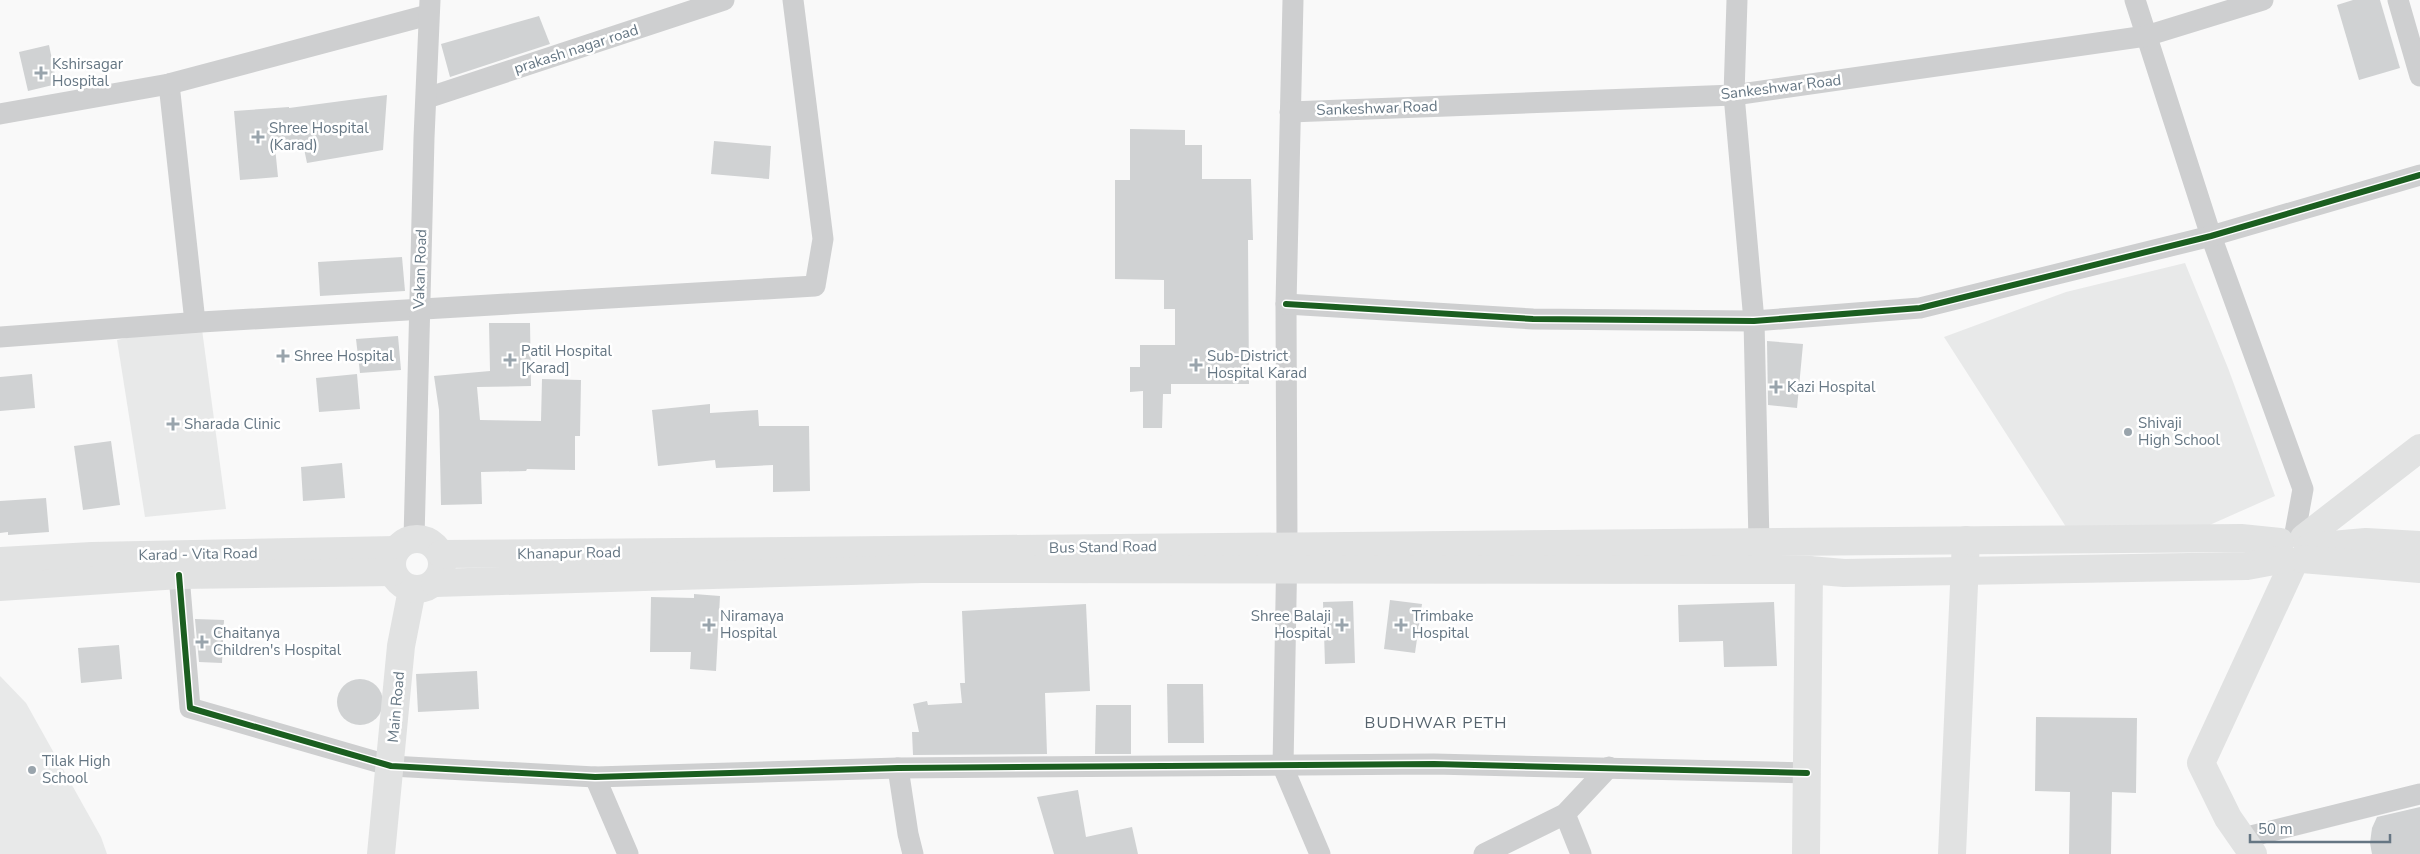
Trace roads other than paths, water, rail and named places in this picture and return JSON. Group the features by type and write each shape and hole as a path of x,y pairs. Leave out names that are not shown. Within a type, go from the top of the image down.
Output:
{"main road":[{"path":"2248,846 2228,818 2201,763 2295,549 2420,448"},
{"name":"Bus Stand Road","path":"698,551 1286,569 1508,543 2241,538 2295,549"},
{"path":"1952,854 1966,540"},
{"path":"0,587 179,575 410,567 1809,570 1844,573 1964,571 2247,566 2295,549 2366,542 2420,545"},
{"path":"2295,549 2420,569"},
{"name":"Khanapur Road","path":"441,554 698,551"},
{"name":"Main Road","path":"381,854 410,567 441,568 441,554"},
{"name":"Karad - Vita Road","path":"0,561 92,556 410,567"},
{"path":"1806,854 1809,570"}],"street":[{"name":"prakash nagar road","path":"427,98 724,0"},
{"path":"0,337 196,322 815,286 823,239 793,0"},
{"path":"1293,0 1286,304 1286,569 1283,767 1320,854"},
{"path":"1737,0 1734,94 1754,321 1759,542"},
{"path":"2135,0 2212,236 2303,489 2295,549"},
{"name":"Sankeshwar Road","path":"1290,112 1734,94 2146,36 2263,0"},
{"path":"2398,0 2420,76"},
{"name":"Vakan Road","path":"410,567 429,8"},
{"path":"0,114 169,84 429,8"},
{"path":"169,84 196,322"},
{"path":"1286,304 1533,318 1754,321 1920,308 2212,236 2420,175"},
{"path":"179,575 190,708 390,766 595,778 898,768 1283,767 1434,764 1807,773"},
{"path":"1484,854 1565,814 1609,767"},
{"path":"898,768 913,854"},
{"path":"595,778 628,854"},
{"path":"2248,846 2420,794"},
{"path":"1565,814 1581,854"}],"place":[{"name":"Kshirsagar Hospital","path":"41,73"},
{"name":"Shree Hospital (Karad)","path":"258,137"},
{"name":"Shree Hospital","path":"283,356"},
{"name":"Patil Hospital [Karad]","path":"510,360"},
{"name":"Sub-District Hospital Karad","path":"1196,365"},
{"name":"Kazi Hospital","path":"1776,387"},
{"name":"Sharada Clinic","path":"173,424"},
{"name":"Shivaji High School","path":"2128,432"},
{"name":"Niramaya Hospital","path":"709,625"},
{"name":"Shree Balaji Hospital","path":"1342,625"},
{"name":"Trimbake Hospital","path":"1401,625"},
{"name":"Chaitanya Children's Hospital","path":"202,642"},
{"name":"Tilak High School","path":"32,770"}],"district":[{"name":"BUDHWAR PETH","path":"1436,723"}]}
